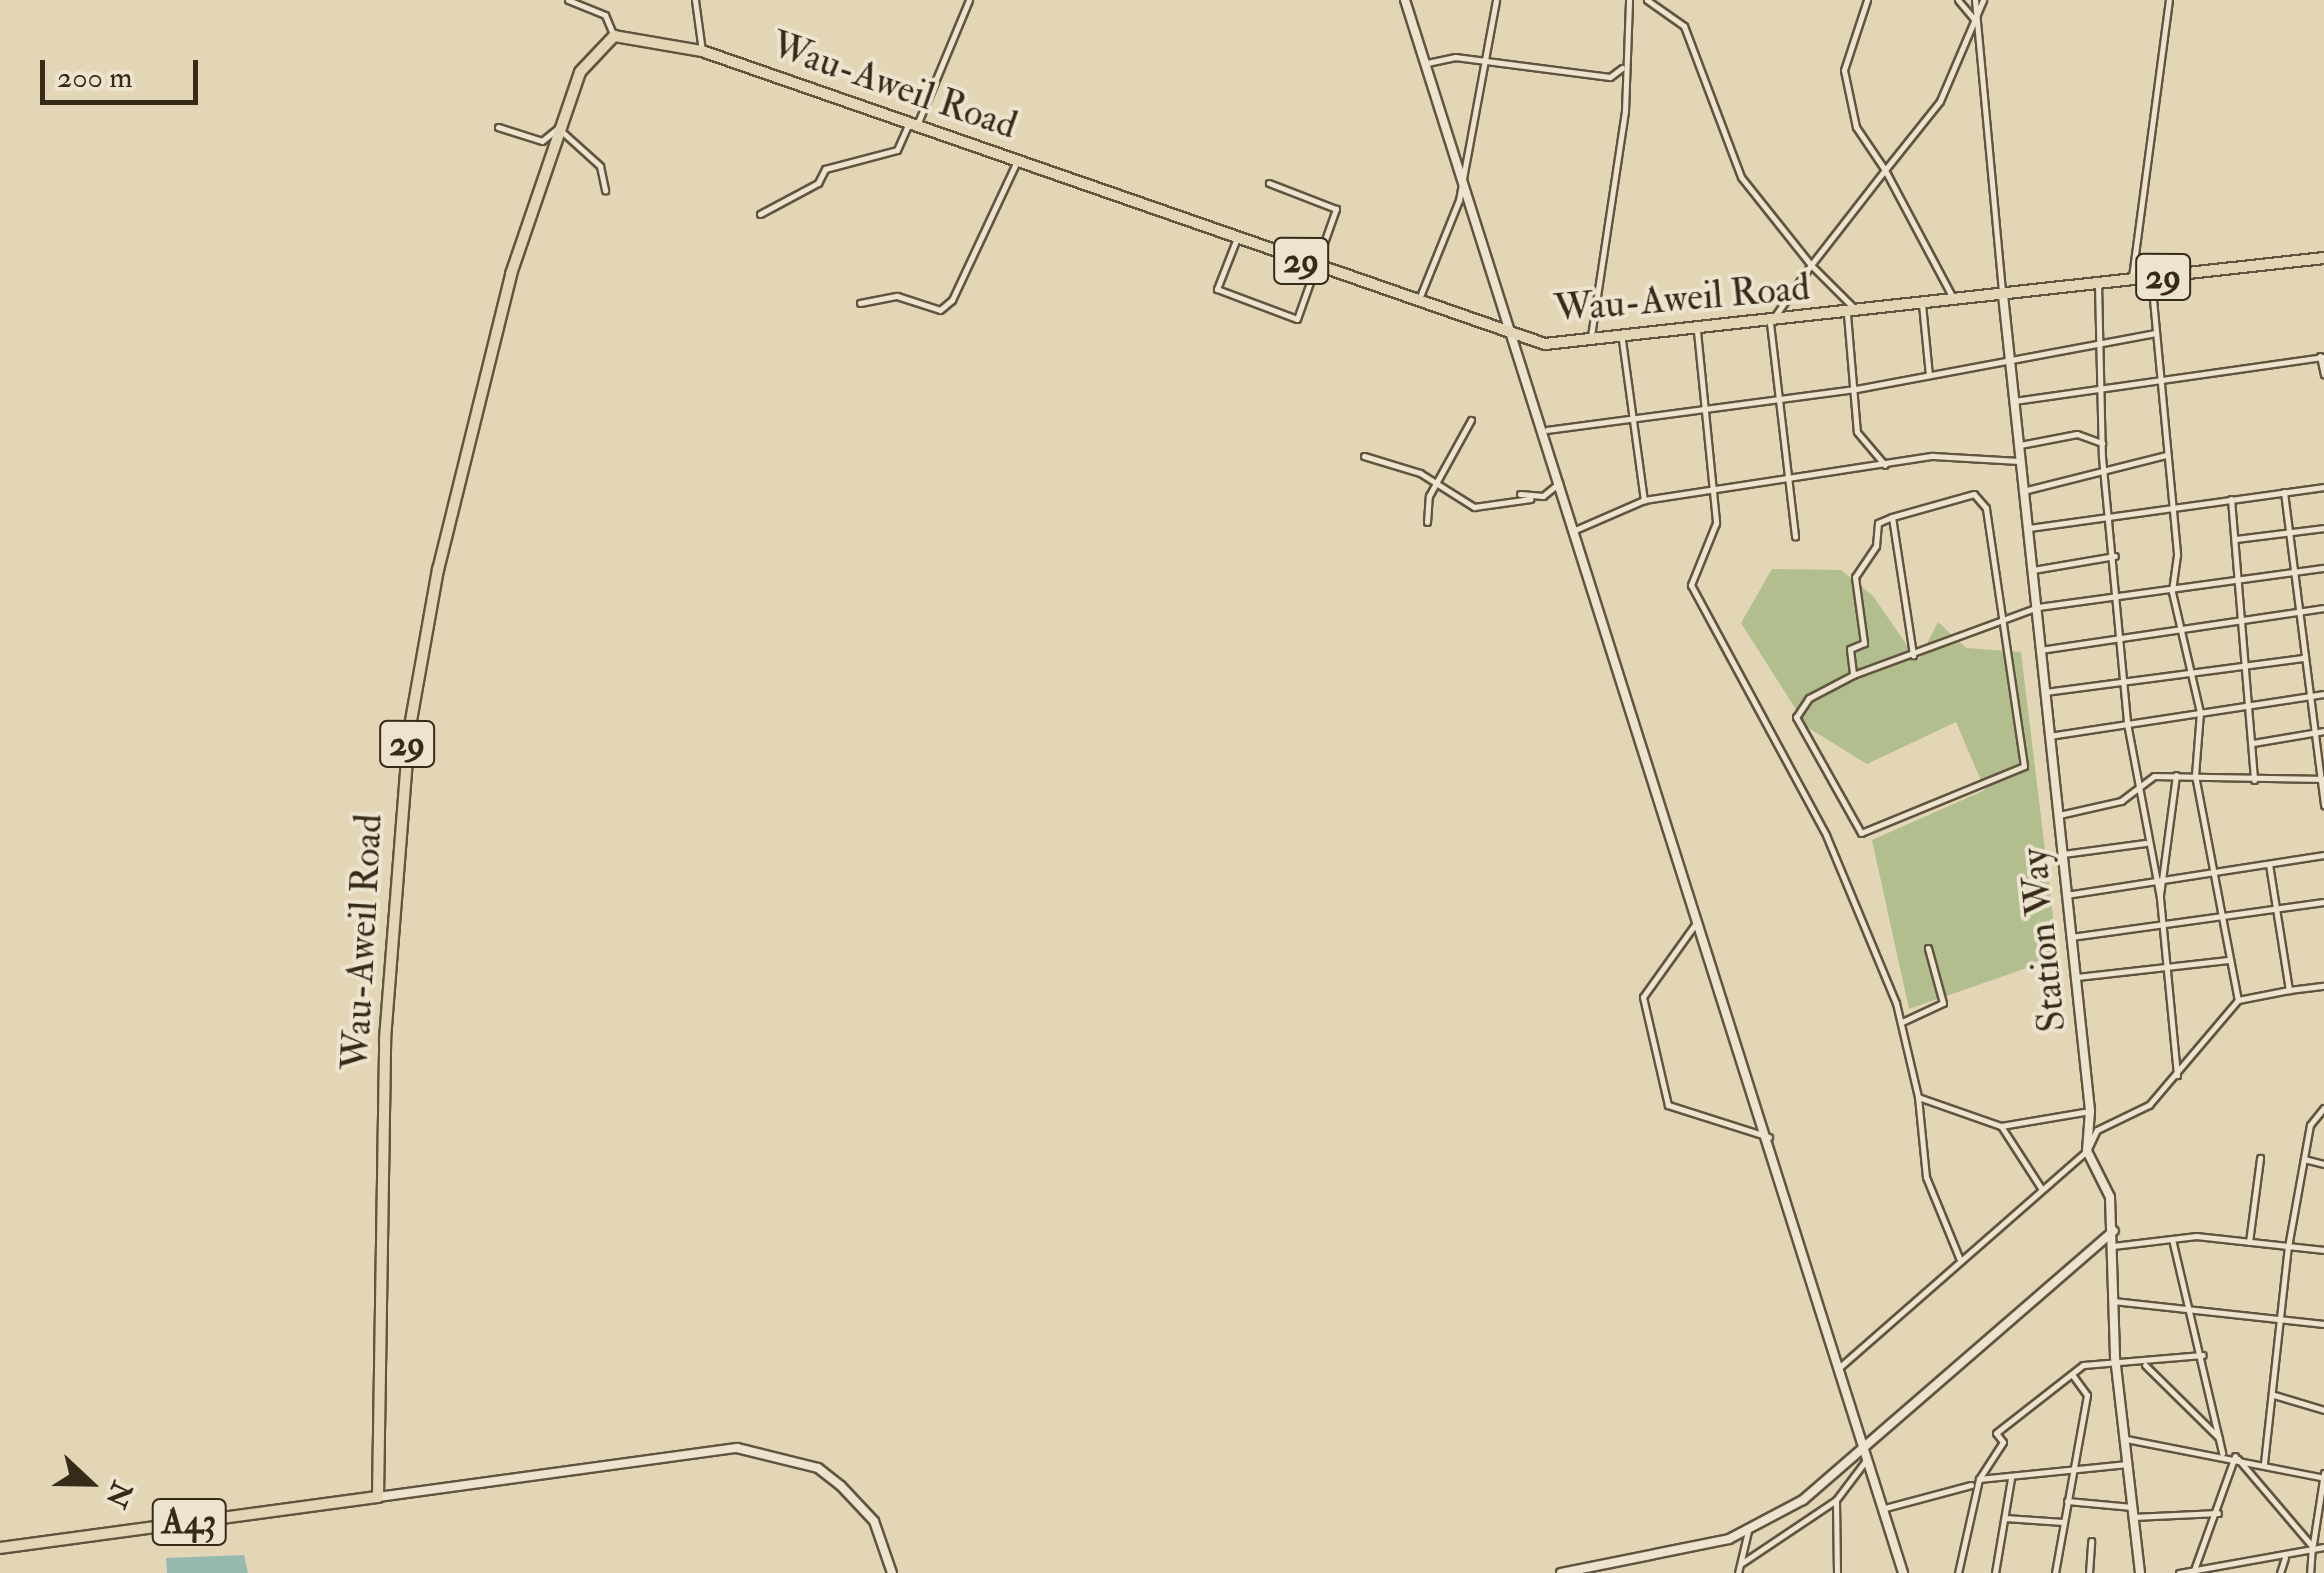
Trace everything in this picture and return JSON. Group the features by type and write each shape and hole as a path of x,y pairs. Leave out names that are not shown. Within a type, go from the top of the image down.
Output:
{"main road":[{"name":"Wau-Aweil Road","path":"378,1497 385,1039 409,732 473,411 558,128 587,58 614,36 702,51 1517,336 1591,344 2324,260"},
{"name":"A43","path":"0,1548 378,1497"}],"street":[{"path":"568,0 606,15 614,36"},
{"path":"695,0 702,51"},
{"path":"760,214 818,183 825,169 897,150 913,124 970,0"},
{"path":"1405,0 1547,430 1575,530 1841,1366 1902,1573"},
{"path":"1418,301 1464,181 1489,62 1496,0"},
{"path":"1591,344 1624,111 1622,68 1629,0"},
{"path":"1647,0 1684,26 1741,178 1853,313 1857,432 1885,466"},
{"path":"1867,0 1844,70 1856,126 1886,170 1954,300"},
{"path":"1958,0 1977,22"},
{"path":"1975,0 2002,295"},
{"path":"1795,537 1782,397 1770,323 1811,264 1940,101 1977,22 1983,0"},
{"path":"2131,280 2169,0"},
{"path":"1427,63 1489,62 1610,77 1622,68"},
{"path":"498,127 542,141 558,128 600,166 606,190"},
{"path":"860,303 897,296 940,310 952,300 1018,160"},
{"path":"1237,238 1217,289 1297,319 1336,209 1269,183"},
{"path":"2151,278 2173,504 2172,592 2184,670 2200,712 2196,775 2238,1000"},
{"path":"2098,284 2097,387 2128,723 2144,843 2160,898 2162,965 2176,1076"},
{"name":"Station Way","path":"2002,295 2090,1111 2087,1150"},
{"path":"1922,304 1930,375"},
{"path":"1697,332 1714,493 1714,546 1691,585 1826,835 1902,1022 1918,1097 1926,1177 1960,1260"},
{"path":"1547,430 1856,389 2156,333"},
{"path":"1622,340 1644,500"},
{"path":"2014,402 2160,376 2322,357 2324,375"},
{"path":"1426,522 1434,483 1471,420"},
{"path":"2017,446 2077,434 2103,444"},
{"path":"1575,530 1644,500 1789,485 1980,452 2019,462"},
{"path":"2023,491 2166,455"},
{"path":"1364,456 1434,483 1474,507 1530,499 1561,481"},
{"path":"2029,528 2173,504 2324,487"},
{"path":"2284,492 2305,658 2306,698 2324,806"},
{"path":"1520,494 1530,499"},
{"path":"1854,676 1850,648 1864,643 1855,577 1876,546 1878,523 1982,498 2004,620 2024,766 1861,833 1796,717 1809,698 1854,676 2004,620 2038,607 2172,592 2324,568"},
{"path":"2230,499 2254,743 2254,780"},
{"path":"1892,518 1913,654"},
{"path":"2236,539 2324,528"},
{"path":"2033,570 2115,556"},
{"path":"2040,650 2324,608"},
{"path":"2045,692 2184,670 2305,658"},
{"path":"2050,736 2324,694"},
{"path":"2254,743 2324,731"},
{"path":"2059,815 2176,775 2320,779"},
{"path":"2156,880 2176,775"},
{"path":"2062,854 2144,843"},
{"path":"2066,895 2324,855"},
{"path":"2270,864 2289,990"},
{"path":"2071,937 2220,913 2324,902"},
{"path":"1699,921 1642,997 1668,1105 1769,1136"},
{"path":"1902,1022 1943,1003 1928,948"},
{"path":"2076,978 2228,960"},
{"path":"1841,1366 2087,1150 2098,1130 2149,1105 2238,1000 2324,986"},
{"path":"1918,1097 2001,1126 2090,1111"},
{"path":"2264,1462 2288,1247 2304,1159 2324,1108"},
{"path":"2001,1126 2042,1188"},
{"path":"2087,1150 2107,1183 2114,1230 2115,1357 2140,1573"},
{"path":"2249,1242 2260,1158"},
{"path":"2304,1159 2324,1164"},
{"path":"1561,1573 1748,1532 1866,1455 2114,1230"},
{"path":"2114,1246 2172,1239 2324,1250"},
{"path":"2172,1239 2194,1310 2222,1453"},
{"path":"2112,1301 2324,1324"},
{"path":"1885,1508 1979,1480 2003,1442 1996,1433 2071,1373 2115,1357 2145,1365 2203,1355"},
{"path":"2145,1365 2221,1440"},
{"path":"2055,1573 2086,1395 2071,1373"},
{"path":"2274,1395 2324,1410"},
{"path":"2123,1439 2222,1453 2323,1476 2310,1573"},
{"path":"378,1497 737,1448 818,1468 841,1486 874,1520 892,1573"},
{"path":"1742,1562 1836,1500 1866,1455"},
{"path":"2193,1572 2218,1513 2235,1456"},
{"path":"2235,1456 2312,1546"},
{"path":"1979,1480 2128,1464"},
{"path":"1995,1573 2011,1478"},
{"path":"1958,1573 1971,1485"},
{"path":"1836,1500 1837,1573"},
{"path":"2068,1502 2133,1512 2218,1513"},
{"path":"2005,1518 2064,1522"},
{"path":"1738,1573 1748,1532"},
{"path":"2089,1573 2091,1542"},
{"path":"2179,1573 2238,1570 2285,1558 2312,1546 2324,1546"},
{"path":"2280,1573 2285,1558"}],"green space":[{"path":"1772,569 1841,570 1873,596 1918,661 1938,622 1966,648 2021,652 2058,957 1909,1009 1872,840 1985,790 1956,722 1867,764 1807,727 1741,623"}],"water":[{"path":"244,1555 248,1573 167,1573 166,1558"}]}
